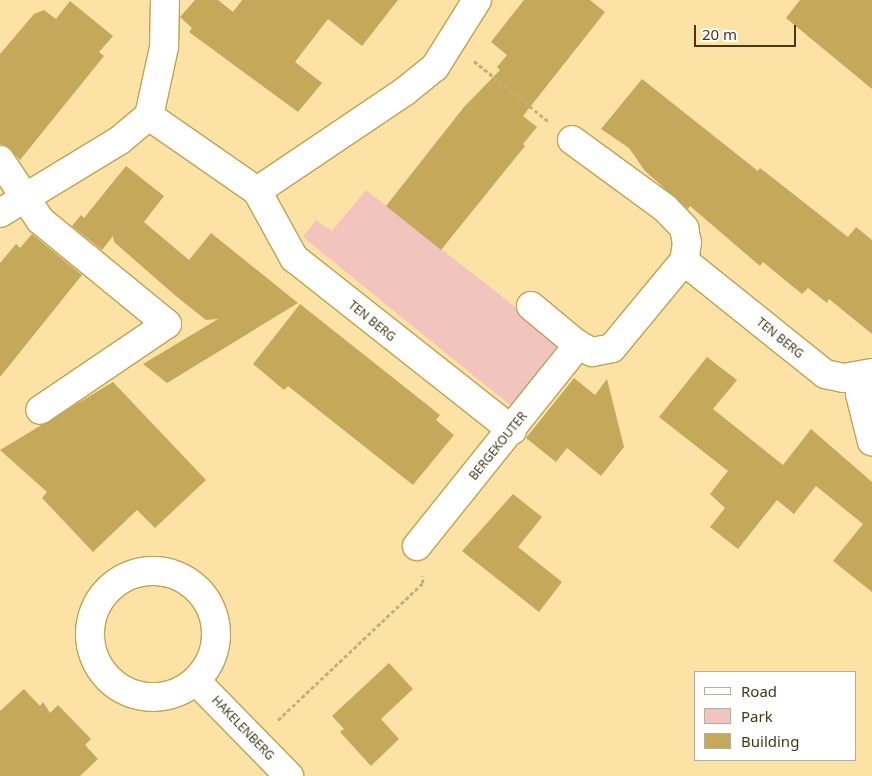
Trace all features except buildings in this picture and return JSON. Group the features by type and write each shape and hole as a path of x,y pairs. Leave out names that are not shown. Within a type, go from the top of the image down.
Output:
{"street":[{"path":"0,213 120,140 149,116 164,47 165,0"},
{"path":"257,191 404,92 435,67 477,0"},
{"name":"TEN BERG","path":"149,116 257,191 294,258 512,430"},
{"path":"531,306 578,345 592,352 612,348 684,260 687,243 684,228 665,208 572,140"},
{"path":"0,160 24,200 40,220 168,324 40,410"},
{"name":"TEN BERG","path":"684,260 825,374 844,378 866,374 860,394 872,442"},
{"name":"BERGEKOUTER","path":"417,546 512,430 578,345"},
{"path":"142,572 167,573 187,581 203,595 213,614 216,636 214,650 196,681 178,693 156,698 126,692 108,679 92,652 90,630 94,610 106,592 121,579 142,572"},
{"name":"HAKELENBERG","path":"196,681 289,776"}],"path":[{"path":"450,42 572,140"},
{"path":"256,742 423,583 417,546"}],"green space":[{"path":"366,190 560,342 511,406 303,237 316,220 332,231"}]}
